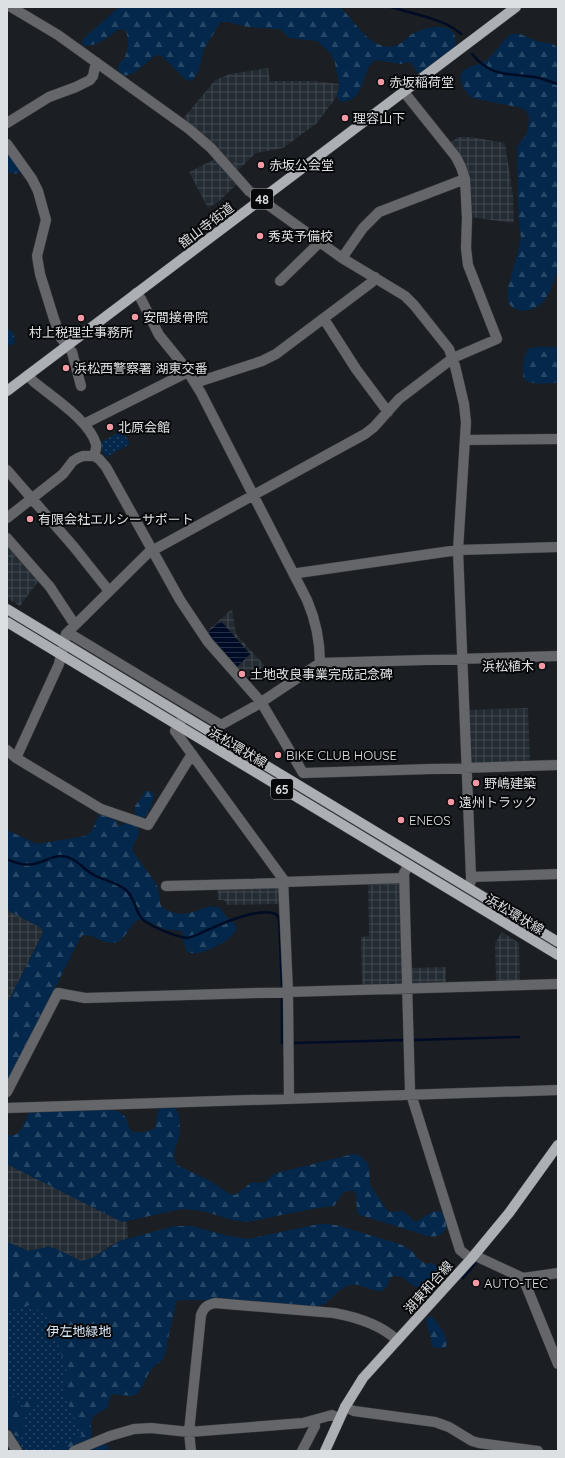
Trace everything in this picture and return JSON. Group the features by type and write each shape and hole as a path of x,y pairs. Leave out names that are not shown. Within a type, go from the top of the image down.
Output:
{"main road":[{"name":"舘山寺街道","path":"7,390 516,7"},
{"name":"浜松環状線","path":"7,609 558,942"},
{"name":"浜松環状線","path":"7,622 558,955"},
{"name":"湖東和合線","path":"325,1451 339,1418 363,1378 473,1256 509,1213 558,1145"}],"street":[{"path":"11,7 52,31 197,135 211,148 249,191 342,258 400,292 410,300 444,342 453,358 465,413 466,440 458,550 471,877 468,888"},
{"path":"7,123 49,97 90,80 93,76 96,62"},
{"path":"16,758 58,664 66,634 148,553 365,434 374,427 404,396 453,358 497,339 470,274 467,261 465,179 461,168 456,157 404,92"},
{"path":"7,144 32,179 38,191 46,220 45,229 38,252 38,265 49,306 61,338 72,352 81,386"},
{"path":"342,258 363,228 379,212 465,179"},
{"path":"280,281 320,242"},
{"path":"196,384 269,358 283,350 372,282 375,277"},
{"path":"136,293 141,299 159,335 196,384 307,600 316,625 320,650 320,663"},
{"path":"324,319 356,369 388,412"},
{"path":"84,424 188,372"},
{"path":"28,375 33,381 84,424 95,443 96,449 94,456"},
{"path":"466,440 558,439"},
{"path":"7,518 63,474 73,461 83,456 94,456 99,459 106,467 180,600 208,642 262,702 303,773 558,765"},
{"path":"7,470 74,547 109,591"},
{"path":"7,538 50,587 72,628 72,635 221,725 262,702 320,663 558,656"},
{"path":"294,575 298,572 458,550 558,547"},
{"path":"190,706 175,731 283,879 288,992 289,1099"},
{"path":"7,750 16,758 101,809 148,825 192,754"},
{"path":"409,865 404,873 404,878 410,1091 460,1250 523,1278 558,1273"},
{"path":"471,877 558,874"},
{"path":"166,886 404,878"},
{"path":"7,1092 58,993 85,998 558,984"},
{"path":"7,1108 558,1090"},
{"path":"523,1278 558,1364"},
{"path":"191,1451 189,1432 201,1315 208,1304 215,1303 334,1312 366,1322 397,1340"},
{"path":"345,1407 354,1411 435,1422 449,1426 472,1441 479,1443 538,1451"},
{"path":"74,1451 118,1433 134,1429 151,1428 189,1432 296,1424 314,1421 332,1415 339,1418"},
{"path":"302,1451 315,1426 314,1421"},
{"path":"7,1435 17,1451"}],"shaded area":[{"path":"268,68 270,81 313,81 339,84 337,96 317,123 283,148 256,153 237,171 183,119 215,80 230,74"},
{"path":"458,137 471,137 505,143 513,196 514,223 470,217 470,212 449,144"},
{"path":"215,159 237,184 219,201 208,208 189,172"},
{"path":"9,545 40,579 20,606 7,598 7,547"},
{"path":"232,609 236,634 265,666 244,678 205,633"},
{"path":"221,621 250,654 237,667 207,633"},
{"path":"528,708 530,763 471,763 468,710"},
{"path":"395,881 401,887 404,984 362,987 361,937 369,936 368,882"},
{"path":"280,885 281,904 228,905 224,900 218,900 217,886"},
{"path":"7,910 43,930 42,935 7,1004"},
{"path":"502,932 519,943 520,983 500,983 496,980 495,943"},
{"path":"446,967 446,985 411,986 409,968"},
{"path":"7,1164 118,1220 127,1221 128,1238 113,1244 92,1258 81,1261 49,1247 28,1251 7,1242"}],"green space":[{"path":"119,7 340,7 364,34 382,46 395,46 412,34 434,27 441,27 451,30 455,36 456,42 454,49 419,74 410,62 401,64 375,60 367,71 360,91 350,100 342,102 337,96 339,84 335,63 330,53 317,41 289,38 280,29 248,27 228,22 221,22 218,26 204,49 199,70 192,81 185,79 162,56 158,55 135,72 125,75 121,74 118,67 126,55 128,48 128,37 125,30 119,29 103,40 89,46 84,46 82,42 83,39"},
{"path":"511,34 520,34 539,42 553,44 558,48 558,269 552,287 545,300 539,306 530,310 516,309 512,307 508,301 508,288 521,239 518,213 517,147 527,133 529,116 526,111 521,108 473,98 466,92 460,78 464,70 487,60"},
{"path":"7,148 20,169 20,172 18,173 7,171"},
{"path":"7,329 14,334 14,343 7,346"},
{"path":"558,347 558,383 532,383 524,379 523,372 525,355 527,351 532,348"},
{"path":"122,430 130,444 106,457 99,444"},
{"path":"146,791 151,791 153,794 153,802 144,818 139,818 135,816 135,806"},
{"path":"100,813 114,817 120,826 126,822 137,826 139,833 132,850 157,885 161,906 170,912 179,914 194,912 213,906 219,908 228,919 235,924 235,932 221,944 209,950 196,953 187,952 181,931 164,929 144,919 136,921 122,939 115,943 106,942 88,935 83,935 80,938 7,1083 7,1004 42,935 43,930 7,910 7,830 37,844 86,836 91,832"},
{"path":"171,1106 177,1110 180,1129 174,1154 175,1163 210,1181 230,1194 235,1195 252,1182 264,1183 277,1173 353,1154 360,1156 369,1166 370,1185 389,1212 403,1211 415,1222 432,1212 438,1211 442,1213 446,1221 445,1230 436,1236 428,1236 360,1215 357,1213 356,1194 354,1191 343,1193 334,1206 247,1222 232,1220 203,1211 182,1209 122,1222 7,1164 7,1134 13,1136 18,1133 22,1128 29,1112 112,1110 124,1115 131,1131 140,1132 155,1128 159,1108"},
{"name":"伊左地緑地","path":"320,1224 336,1225 402,1245 412,1251 419,1260 426,1264 432,1263 437,1266 440,1272 439,1280 433,1286 423,1288 414,1286 402,1277 393,1276 390,1278 386,1287 382,1291 352,1284 338,1291 322,1305 215,1300 179,1300 176,1302 165,1353 162,1360 155,1365 148,1374 137,1394 132,1396 110,1394 107,1408 94,1415 91,1421 92,1434 67,1451 24,1451 7,1425 7,1242 28,1251 49,1247 81,1261 92,1258 120,1241 175,1226 191,1226 228,1236 248,1239"},
{"name":"伊左地緑地","path":"320,1224 336,1225 402,1245 412,1251 419,1260 426,1264 432,1263 437,1266 440,1272 439,1280 433,1286 423,1288 414,1286 402,1277 393,1276 390,1278 386,1287 382,1291 351,1284 342,1288 326,1302 316,1307 215,1300 179,1300 176,1302 165,1353 162,1360 155,1365 148,1374 137,1394 132,1396 111,1394 107,1408 94,1415 91,1421 91,1439 88,1442 67,1451 48,1451 82,1436 61,1386 67,1372 51,1323 48,1318 30,1305 12,1310 7,1307 7,1242 28,1251 49,1247 81,1261 92,1258 120,1241 175,1226 191,1226 228,1236 248,1239"},
{"path":"428,1316 433,1317 443,1332 446,1340 445,1348 433,1347 426,1321"},
{"path":"7,1390 17,1400 21,1408 24,1428 21,1436 15,1435 11,1432 8,1426 6,1410"},
{"path":"24,1400 35,1400 37,1402 29,1413 26,1412 22,1404"},
{"path":"101,1444 108,1446 109,1451 89,1451"}],"waterway":[{"path":"391,7 446,24 461,34"},
{"path":"472,54 486,67 500,73 537,78 558,84"},
{"path":"7,859 27,865 39,863 57,856 72,859 98,877 124,888 131,897 140,916 148,923 168,933 186,938 195,936 243,916 261,912 276,914 279,919 282,988"},
{"path":"282,997 282,1043 284,1043"},
{"path":"413,1040 519,1037"},
{"path":"292,1043 405,1040"},
{"path":"463,1278 477,1261 479,1262"}],"place":[{"name":"赤坂稲荷堂","path":"381,82"},
{"name":"理容山下","path":"345,118"},
{"name":"赤坂公会堂","path":"261,165"},
{"name":"秀英予備校","path":"260,236"},
{"name":"安間接骨院","path":"135,317"},
{"name":"村上税理士事務所","path":"81,318"},
{"name":"浜松西警察署 湖東交番","path":"66,368"},
{"name":"北原会館","path":"110,427"},
{"name":"有限会社エルシーサポート","path":"30,519"},
{"name":"浜松植木","path":"542,666"},
{"name":"土地改良事業完成記念碑","path":"242,674"},
{"name":"BIKE CLUB HOUSE","path":"278,755"},
{"name":"野嶋建築","path":"476,783"},
{"name":"遠州トラック","path":"451,802"},
{"name":"ENEOS","path":"401,820"},
{"name":"AUTO-TEC","path":"476,1283"}]}
